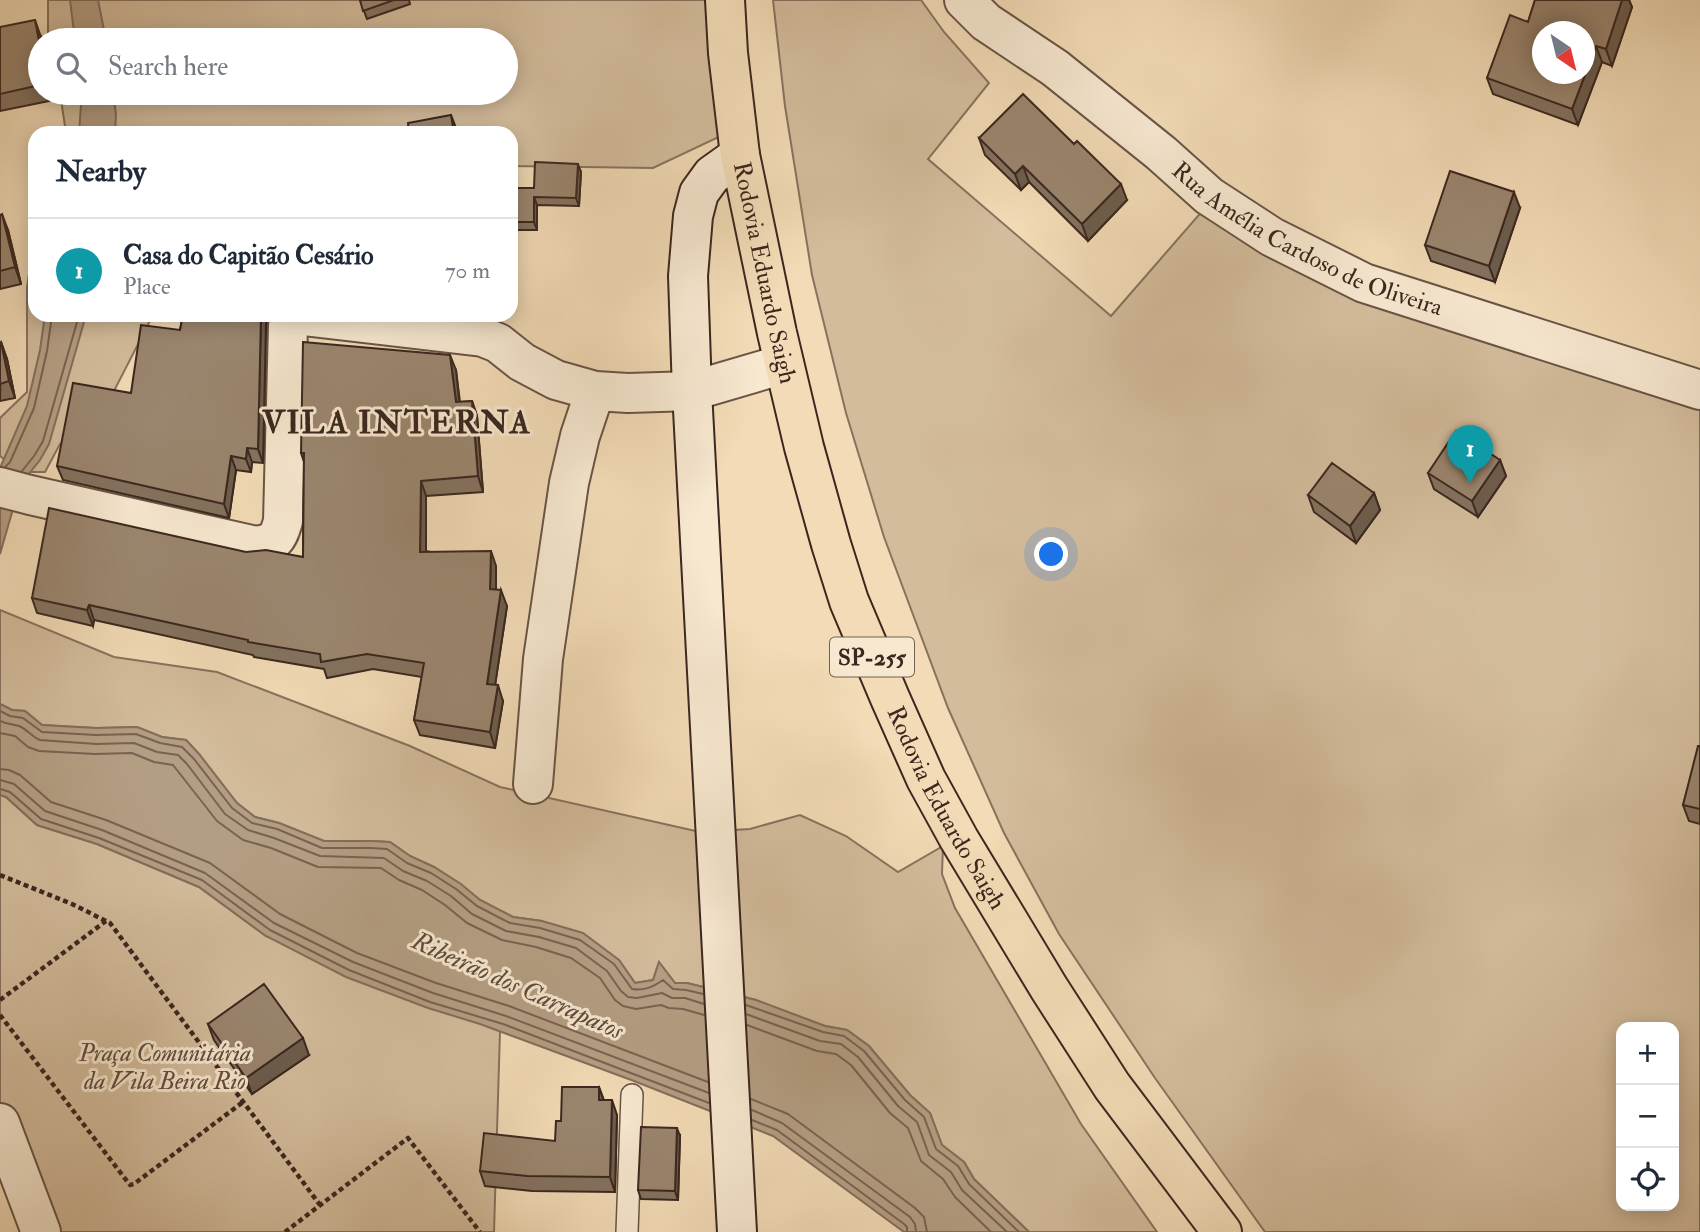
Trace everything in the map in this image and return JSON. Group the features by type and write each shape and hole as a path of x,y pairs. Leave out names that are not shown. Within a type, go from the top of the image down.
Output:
{"highway":[{"name":"Rodovia Eduardo Saigh","path":"725,0 728,53 740,155 784,364 818,500 849,601 926,779 959,839 1112,1086 1222,1232"}],"street":[{"name":"Rua Amélia Cardoso de Oliveira","path":"964,0 985,22 1065,76 1161,153 1209,196 1272,237 1364,283 1700,390"},
{"path":"737,1232 688,276 693,216 699,193 712,175 740,155"},
{"path":"15,491 257,546 270,544 279,536 283,521 288,325 290,322"},
{"path":"355,322 484,337 556,380 595,391 692,391 784,364"},
{"path":"533,784 543,659 567,495 580,436 595,391"},
{"path":"0,1123 41,1232"}],"lane":[{"path":"627,1232 632,1096"}],"path":[{"path":"0,875 72,904 106,921 116,931 320,1205"},
{"path":"0,1000 106,921"},
{"path":"0,1015 130,1185 243,1102"},
{"path":"285,1232 408,1138 480,1232"}],"green space":[{"path":"48,0 706,0 721,136 653,168 518,166 518,126 65,126 62,105 518,105 518,28 48,28"},
{"path":"773,0 921,0 944,32 989,83 928,159 1111,316 1217,194 1277,234 1700,385 1700,1232 1265,1232 1155,1078 1059,934 1004,833 948,708 884,537 846,413 812,275 785,106"},
{"path":"28,280 28,322 149,322 114,391 60,444 45,472 22,472 0,456 0,418 27,392"},
{"path":"0,610 114,657 217,672 410,746 500,787 700,832 750,829 800,815 846,836 898,872 943,846 942,874 955,908 1081,1124 1157,1232 1029,1232 974,1179 964,1162 942,1145 930,1113 910,1095 869,1046 847,1030 825,1026 756,1000 687,983 675,983 659,962 653,980 635,983 619,960 542,921 513,917 480,900 434,867 410,856 390,842 324,841 279,823 255,817 237,803 186,740 162,737 137,727 42,725 25,711 12,710 0,704"},
{"name":"Praça Comunitária da Vila Beira Rio","path":"0,795 6,797 37,825 97,844 199,887 266,936 500,1031 494,1232 44,1232 0,1112"}],"water":[{"path":"70,0 98,0 104,28 74,28"},
{"path":"81,105 115,105 115,126 80,126"},
{"path":"44,322 84,322 49,444 28,475 13,509 0,554 0,468 27,406"},
{"name":"Ribeirão dos Carrapatos","path":"0,704 12,710 25,711 42,725 137,727 162,737 186,740 237,803 255,817 279,823 324,841 390,842 461,884 480,900 513,917 542,921 583,933 619,960 635,983 653,980 659,962 675,983 687,983 756,1000 825,1026 847,1030 869,1046 910,1095 930,1113 942,1145 964,1162 974,1179 1029,1232 904,1232 773,1136 634,1081 346,977 266,936 199,887 97,844 37,825 6,797 0,795"}],"building":[{"path":"360,0 394,0 363,11"},
{"path":"1535,0 1622,0 1606,49 1596,46 1595,49 1595,21 1532,21 1532,84 1582,84 1572,109 1487,78 1510,15 1528,22"},
{"path":"35,20 37,28 28,28 28,88 0,94 0,27"},
{"path":"1023,94 1074,144 1077,141 1121,184 1082,224 1023,166 1015,174 979,138"},
{"path":"451,115 453,126 408,126 408,123"},
{"path":"535,162 578,164 576,198 534,197 534,222 518,222 518,188 534,188"},
{"path":"1450,171 1514,192 1489,266 1425,245"},
{"path":"2,214 15,267 0,271 0,215"},
{"path":"182,322 261,322 258,449 247,448 246,459 231,456 224,504 57,466 73,383 131,393 141,325 180,330"},
{"path":"303,342 450,355 456,402 472,401 478,476 421,481 420,552 491,551 490,589 501,590 487,684 498,685 490,732 414,720 424,663 367,654 321,662 320,654 248,642 89,605 87,610 32,598 49,508 246,552 266,550 303,557"},
{"path":"0,343 9,381 0,384"},
{"path":"1456,431 1500,460 1472,501 1428,473"},
{"path":"1332,463 1374,493 1350,526 1308,495"},
{"path":"1700,746 1700,809 1683,805"},
{"path":"264,984 303,1038 246,1078 208,1024"},
{"path":"562,1087 599,1087 599,1100 612,1100 610,1177 527,1176 480,1171 484,1133 555,1141 556,1121 561,1121"},
{"path":"641,1127 677,1128 675,1191 638,1190"}],"place":[{"name":"Casa do Capitão Cesário","path":"1470,483"}],"district":[{"name":"VILA INTERNA","path":"397,422"}]}
